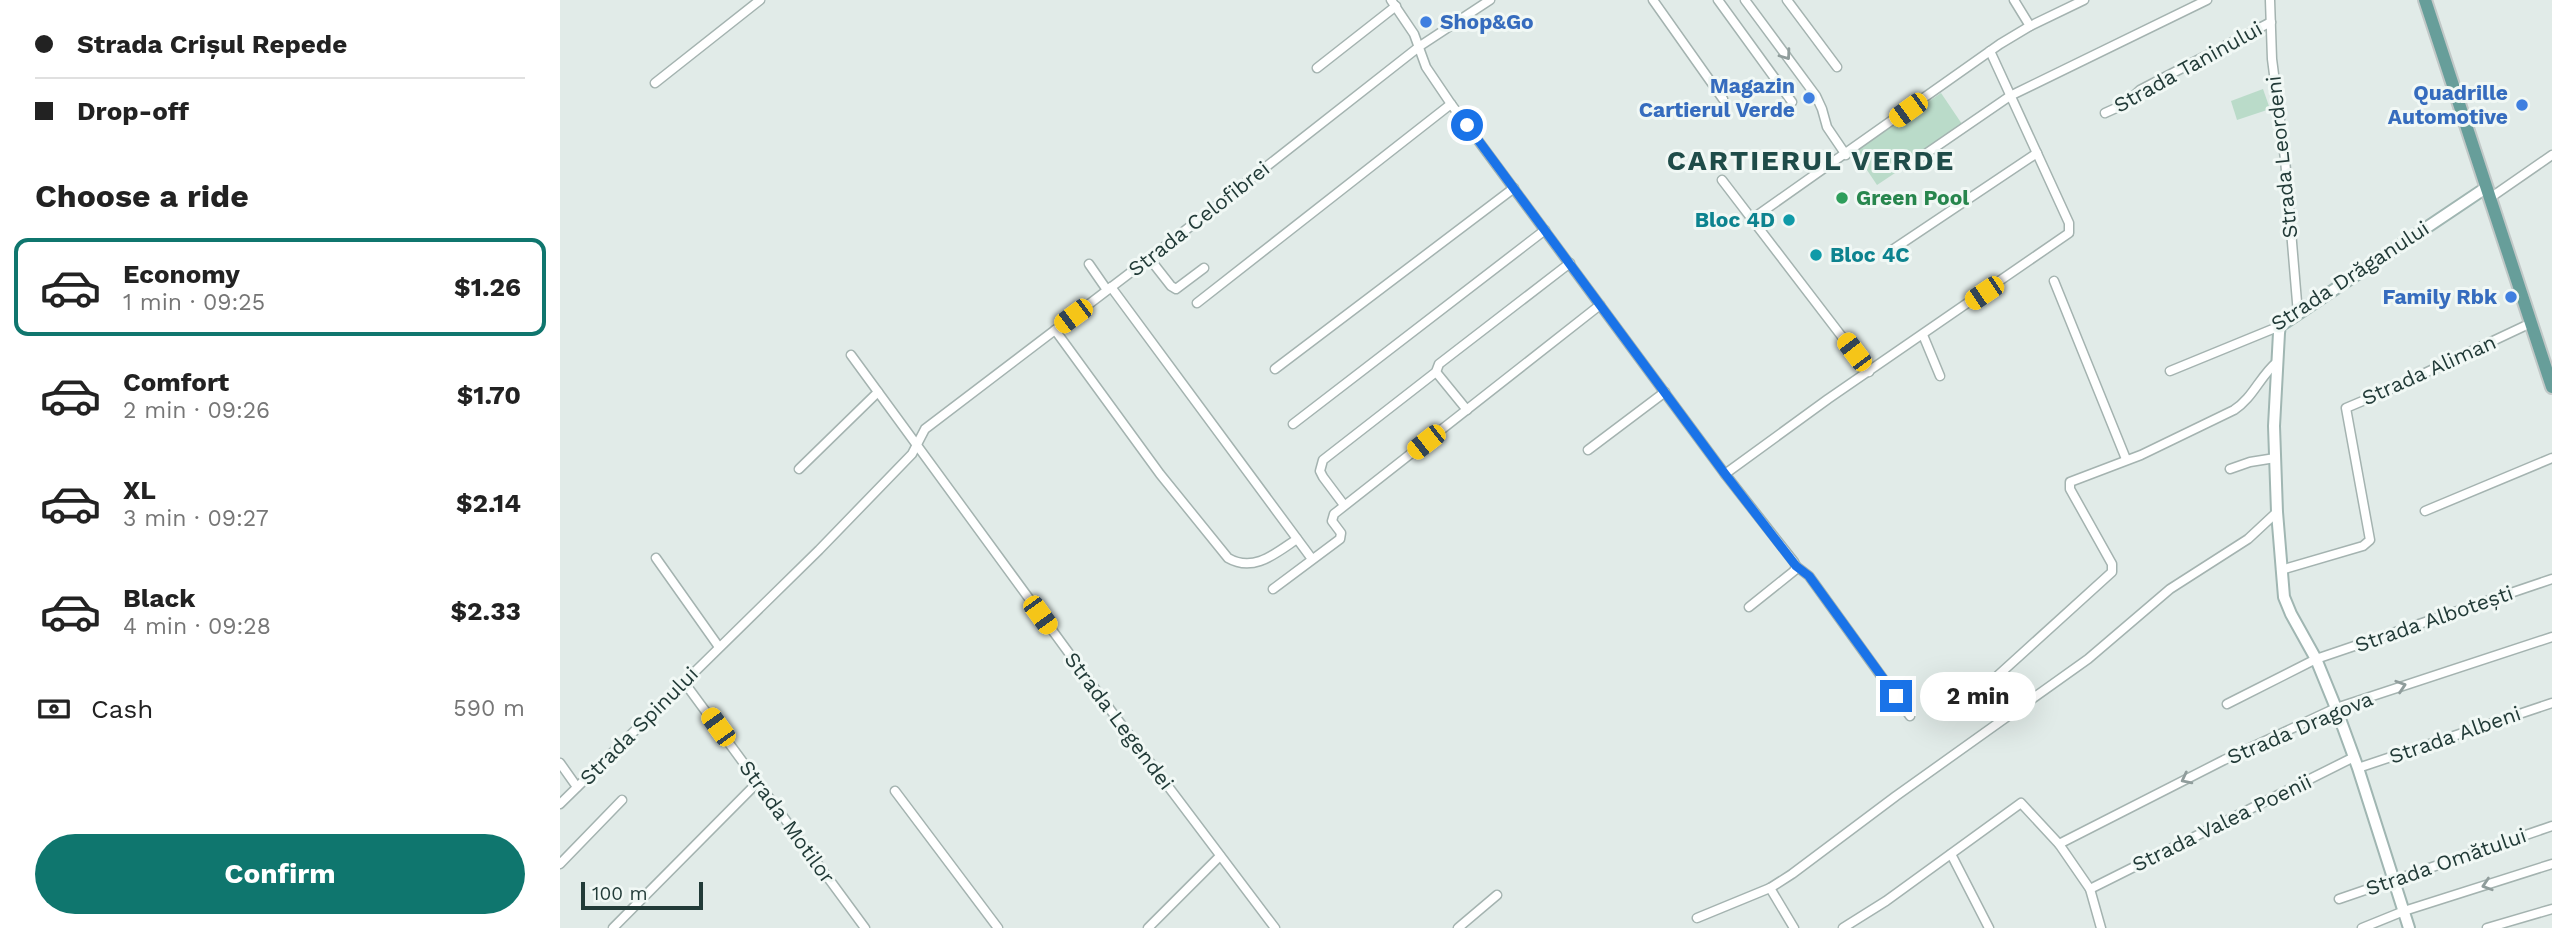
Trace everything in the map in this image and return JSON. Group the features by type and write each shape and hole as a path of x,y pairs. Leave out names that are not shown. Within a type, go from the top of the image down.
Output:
{"main road":[{"path":"2425,0 2552,387"}],"street":[{"path":"655,83 760,0"},
{"name":"Strada Celofibrei","path":"916,446 925,429 1149,258 1419,46 1490,0"},
{"path":"1653,0 1723,99"},
{"path":"1718,0 1792,102"},
{"path":"1745,0 1816,96 1827,127 1846,155"},
{"path":"1787,0 1837,67"},
{"path":"2014,0 2030,26"},
{"path":"1752,219 1990,51 2030,26 2084,0"},
{"path":"1908,166 2010,96 2207,0"},
{"name":"Strada Leordeni","path":"2270,0 2272,59 2285,159 2298,314"},
{"path":"1317,68 1393,3 1409,25 1426,67 1451,104 1725,474 1796,566 1809,576 1910,716"},
{"name":"Strada Taninului","path":"2105,113 2124,104 2140,90 2271,22"},
{"path":"1725,474 2069,233 2069,223 1990,51"},
{"path":"1196,303 1451,104"},
{"path":"1889,252 2037,153"},
{"path":"2488,193 2552,155"},
{"path":"1722,180 1869,372"},
{"path":"1275,369 1514,188"},
{"name":"Strada Drăganului","path":"2170,371 2280,326 2488,193"},
{"path":"1293,424 1545,230"},
{"path":"1149,258 1176,289 1204,268"},
{"path":"1344,505 1322,477 1320,471 1323,460 1436,372 1439,364 1570,263"},
{"path":"1089,264 1312,559"},
{"path":"2054,281 2126,459"},
{"path":"1273,589 1340,539 1341,533 1332,517 1344,505 1600,305"},
{"name":"Strada Aliman","path":"2281,570 2362,546 2370,540 2346,408 2531,323"},
{"path":"2280,326 2275,458 2281,570 2286,606 2316,659 2336,708 2409,928"},
{"path":"1055,330 1160,474 1228,558 1242,564 1261,562 1297,539"},
{"path":"1923,335 1940,376"},
{"name":"Strada Legendei","path":"851,355 1275,928"},
{"path":"1994,679 2112,572 2112,564 2070,489 2070,482 2141,455 2240,406 2277,362"},
{"path":"1436,372 1467,410"},
{"path":"799,469 878,392"},
{"path":"1588,450 1665,392"},
{"name":"Strada Spinului","path":"560,804 819,550 912,454 916,446"},
{"path":"2230,469 2275,458"},
{"path":"2425,512 2552,458"},
{"path":"1697,918 1770,888 2088,659 2169,589 2248,539 2277,512"},
{"path":"656,558 719,647"},
{"path":"1749,607 1796,566"},
{"name":"Strada Albotești","path":"2227,704 2316,659 2552,579"},
{"name":"Strada Dragova","path":"2059,844 2224,760 2336,708 2552,636"},
{"name":"Strada Motilor","path":"684,682 860,926"},
{"name":"Strada Albeni","path":"2356,762 2552,703"},
{"name":"Strada Valea Poenii","path":"2090,889 2356,762"},
{"path":"560,763 577,787"},
{"path":"613,928 758,782"},
{"path":"895,791 998,928"},
{"path":"560,864 622,800"},
{"path":"1843,928 1886,901 2018,803 2024,804 2059,844 2090,889 2101,928"},
{"name":"Strada Omătului","path":"2340,899 2552,827"},
{"path":"1951,854 1989,928"},
{"path":"1148,928 1220,856"},
{"path":"2362,928 2404,911 2552,864"},
{"path":"1770,888 1794,928"},
{"path":"1458,928 1497,895"},
{"path":"2487,928 2552,909"}],"green space":[{"path":"2263,89 2270,109 2237,120 2231,101"},
{"path":"1941,93 1964,127 1877,185 1855,152"}],"place":[{"name":"Shop&Go","path":"1426,22"},
{"name":"Magazin Cartierul Verde","path":"1809,98"},
{"name":"Quadrille Automotive","path":"2522,105"},
{"name":"Green Pool","path":"1842,198"},
{"name":"Bloc 4D","path":"1789,220"},
{"name":"Bloc 4C","path":"1816,255"},
{"name":"Family Rbk","path":"2511,297"}],"district":[{"name":"CARTIERUL VERDE","path":"1811,160"}],"route":[{"path":"1467,125 1725,474 1796,566 1809,576 1896,696"}]}
